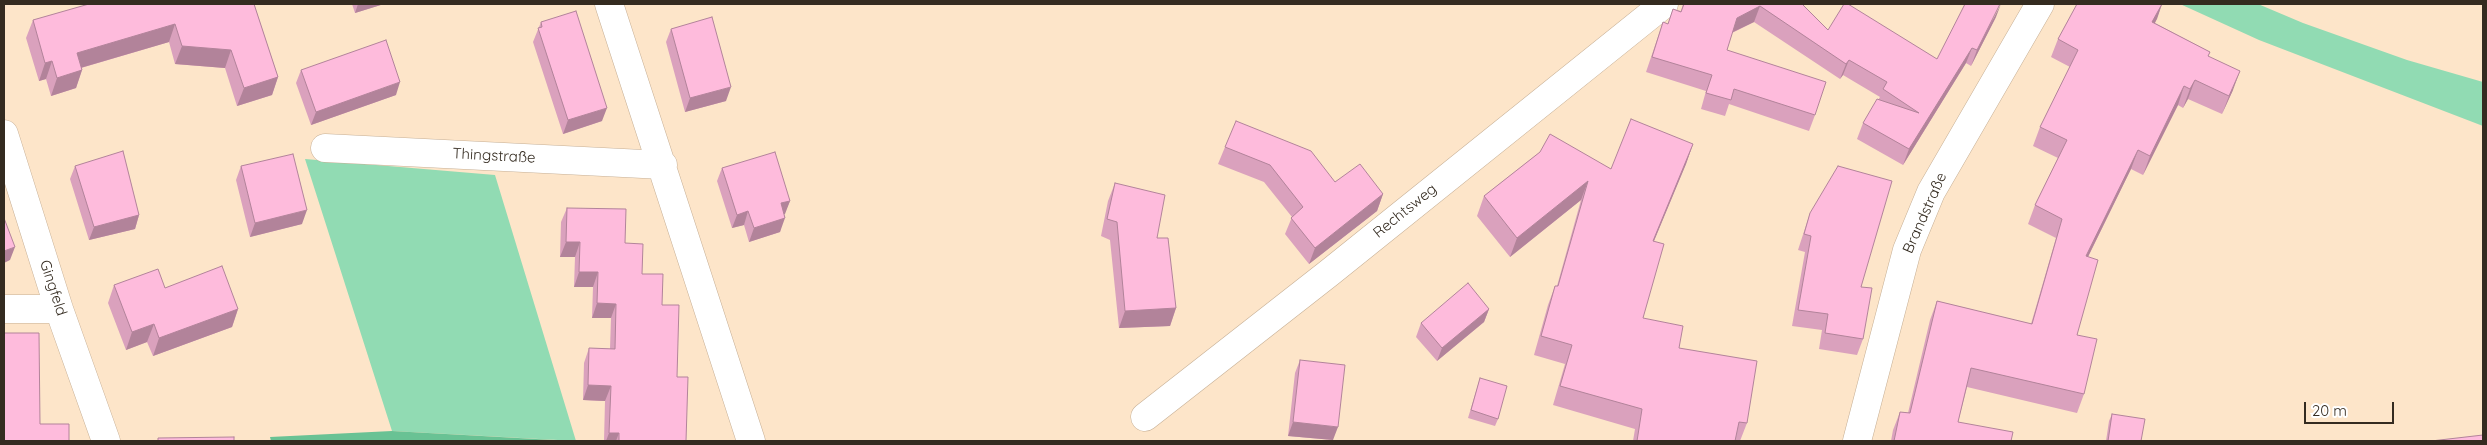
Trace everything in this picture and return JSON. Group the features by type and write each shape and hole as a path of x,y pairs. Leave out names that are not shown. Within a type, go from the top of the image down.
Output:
{"street":[{"path":"609,4 752,441"},
{"name":"Rechtsweg","path":"1145,417 1329,273 1664,4"},
{"name":"Brandstraße","path":"1856,441 1907,250 1931,192 2040,4"},
{"name":"Gingfeld","path":"4,134 59,308 106,441"},
{"name":"Thingstraße","path":"325,148 663,165"},
{"path":"4,309 59,308"}],"green space":[{"path":"2180,4 2258,4 2303,23 2407,60 2483,82 2483,126 2259,40"},
{"path":"305,159 495,175 576,441 392,431"},
{"path":"392,431 572,441 271,441 270,437"}],"building":[{"path":"89,4 254,4 278,77 244,88 231,50 182,46 175,24 77,53 82,70 57,78 52,61 45,63 33,20"},
{"path":"1684,4 1802,4 1828,30 1844,4 1848,4 1937,59 1965,4 2000,4 1977,50 1972,48 1909,149 1863,123 1877,99 1919,113 1883,89 1887,82 1849,60 1846,64 1760,6 1737,18 1727,50 1826,82 1815,115 1734,89 1731,100 1706,93 1712,75 1652,57 1663,22 1668,24 1673,9 1681,12"},
{"path":"2077,4 2162,4 2152,22 2210,52 2208,56 2240,71 2229,96 2195,80 2190,89 2184,86 2150,156 2138,150 2086,256 2098,260 2077,335 2097,339 2084,394 1971,368 1958,422 2013,432 2011,441 1894,441 1900,412 1910,413 1937,301 2032,324 2062,219 2035,205 2067,140 2040,127 2078,50 2058,39"},
{"path":"576,11 607,108 568,120 538,28 542,27 541,22"},
{"path":"712,17 731,87 690,98 671,29"},
{"path":"386,40 400,82 316,112 301,70"},
{"path":"1631,119 1693,144 1653,241 1664,244 1643,318 1683,326 1679,348 1757,361 1747,423 1739,422 1735,441 1637,441 1642,409 1560,386 1572,345 1541,336 1555,286 1558,286 1588,181 1517,238 1484,196 1540,152 1550,134 1611,169"},
{"path":"1236,121 1311,151 1335,182 1360,164 1383,194 1315,248 1291,218 1303,207 1270,165 1225,147"},
{"path":"123,151 139,215 94,227 75,166"},
{"path":"775,152 790,201 781,203 785,218 754,228 748,211 737,215 722,168"},
{"path":"293,154 307,210 255,223 241,166"},
{"path":"1838,166 1892,181 1861,287 1872,288 1863,339 1825,333 1828,314 1798,310 1811,236 1804,234 1810,213"},
{"path":"1115,183 1165,195 1157,238 1168,238 1176,308 1125,311 1117,222 1107,219"},
{"path":"567,208 626,209 625,243 643,244 642,274 663,274 662,305 679,305 677,377 688,377 686,441 619,441 619,433 609,433 611,386 588,385 589,348 615,349 616,304 597,303 598,272 579,272 580,242 566,242"},
{"path":"4,218 15,247 4,251"},
{"path":"222,266 238,309 159,338 154,324 132,332 114,285 158,269 165,288"},
{"path":"1468,283 1489,309 1442,348 1421,323"},
{"path":"4,333 39,333 40,424 69,424 69,441 4,441"},
{"path":"1300,360 1345,365 1338,427 1293,422"},
{"path":"1480,378 1507,386 1498,419 1471,410"},
{"path":"2112,414 2145,419 2141,441 2108,441"},
{"path":"2483,435 2483,441 2431,441"},
{"path":"234,437 234,441 158,441 158,438"}]}
